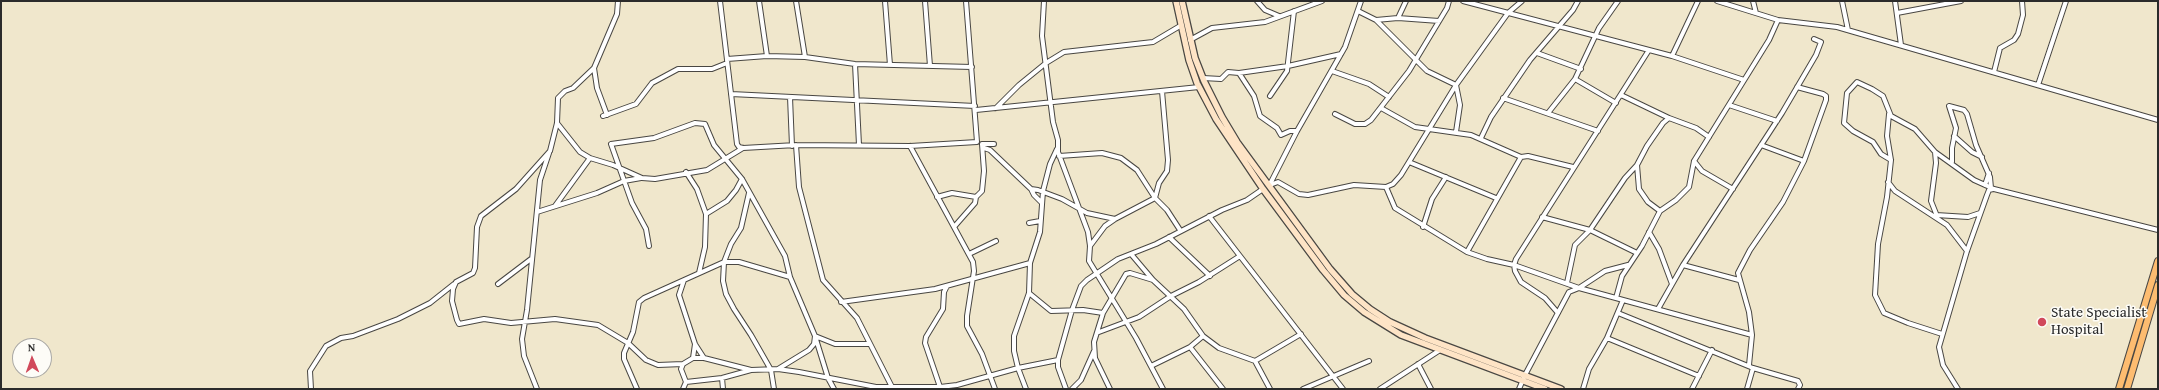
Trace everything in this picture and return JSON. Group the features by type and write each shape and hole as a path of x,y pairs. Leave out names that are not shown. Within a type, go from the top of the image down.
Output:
{"main road":[{"path":"1176,1 1180,26 1189,60 1199,87 1229,141 1323,270 1344,294 1385,326 1440,350 1561,389"},
{"path":"1182,1 1190,40 1212,99 1233,135 1330,269 1352,294 1370,309 1390,322 1523,378 1545,389"},
{"path":"2119,389 2158,261"},
{"path":"2127,389 2156,296 2158,285"}],"street":[{"path":"537,389 524,356 522,339 538,212 540,180 550,151 557,123 558,98 565,91 573,88 594,68 617,14 618,1"},
{"path":"720,1 737,144 739,147 743,148 859,145 910,146 977,142 966,1"},
{"path":"759,1 767,56"},
{"path":"796,1 805,57"},
{"path":"885,1 890,65"},
{"path":"925,1 930,66"},
{"path":"1044,1 1042,36 1050,103 1057,136 1057,148 1081,210 1090,246 1089,261 1112,296 1152,366 1163,389"},
{"path":"1257,1 1265,10 1279,16"},
{"path":"1190,40 1212,28 1261,23 1322,1"},
{"path":"1270,185 1297,131 1341,54 1361,1"},
{"path":"1398,18 1406,1"},
{"path":"1335,114 1349,122 1365,124 1371,120 1409,71 1414,60 1447,8 1449,1"},
{"path":"1463,1 1672,56 1744,80"},
{"path":"1270,185 1278,182 1302,195 1354,185 1386,187 1397,180 1456,85 1508,13 1522,1"},
{"path":"1481,138 1491,117 1503,98 1536,53 1573,10 1578,1"},
{"path":"1548,113 1575,79 1581,69 1595,36 1618,1"},
{"path":"1672,56 1698,1"},
{"path":"1717,1 1778,20 1848,30 2158,120"},
{"path":"1753,1 1756,13"},
{"path":"1842,1 1848,30"},
{"path":"1895,1 1901,45"},
{"path":"1897,13 1961,1"},
{"path":"1994,72 2000,48 2014,40 2018,34 2023,15 2022,1"},
{"path":"2038,85 2066,1"},
{"path":"1270,96 1286,74 1294,11"},
{"path":"1358,11 1376,20 1414,60 1427,71 1456,85"},
{"path":"1376,20 1398,18 1439,21"},
{"path":"1616,298 1622,276 1637,253 1660,211 1680,197 1689,187 1694,161 1769,40 1778,20"},
{"path":"996,108 1046,63 1068,51 1153,42 1180,26"},
{"path":"1658,309 1683,265 1777,121 1797,87 1821,45 1821,42 1814,39"},
{"path":"1514,265 1573,167 1598,131 1649,50"},
{"path":"1536,53 1581,69"},
{"path":"1203,78 1220,79 1228,72 1239,73 1288,66 1341,54"},
{"path":"594,68 605,116 636,104 652,83 678,69 712,69 727,61 767,56 805,57 855,64 972,67"},
{"path":"855,64 859,145"},
{"path":"1332,71 1369,84 1389,97"},
{"path":"1239,73 1254,96 1260,116 1277,128 1281,136 1290,131 1297,131"},
{"path":"1575,79 1616,103"},
{"path":"1891,160 1881,154 1873,142 1853,131 1844,123 1847,93 1856,82 1872,89 1885,99 1891,116 1915,128 1935,152 1952,162 1974,180 1993,188 2158,230"},
{"path":"1456,85 1460,105 1456,132"},
{"path":"731,94 996,108 1199,87"},
{"path":"1747,389 1751,366 1752,335 1749,312 1738,273 1740,267 1783,202 1804,161 1812,143 1826,96 1797,87"},
{"path":"1090,246 1105,226 1115,219 1155,198 1159,183 1167,172 1168,160 1162,91"},
{"path":"1621,95 1669,118 1696,128 1709,137"},
{"path":"790,97 799,187 823,280 856,318 893,389"},
{"path":"1503,98 1598,131"},
{"path":"1729,105 1777,121"},
{"path":"1952,162 1955,122 1949,106 1964,110 1968,114 1976,144 1989,172 1993,188"},
{"path":"1381,108 1416,127 1456,132 1481,138 1521,157 1528,156 1573,167"},
{"path":"1889,112 1887,136 1891,160 1878,244 1875,290 1877,302 1884,313 1892,317 1942,334"},
{"path":"1566,283 1575,245 1590,230 1624,178 1637,165 1647,146 1663,123 1669,118"},
{"path":"557,123 580,152 590,158 620,168 642,178"},
{"path":"649,246 646,229 624,181 611,144 654,138 695,123 705,124 714,145 742,178 785,256 790,277 815,336 828,378 834,389"},
{"path":"1954,136 1972,152 1982,157"},
{"path":"954,227 975,203 976,197 982,191 984,148 982,144 994,144"},
{"path":"1761,145 1804,161"},
{"path":"910,146 973,262 967,326 982,354 995,389"},
{"path":"538,212 597,193 624,181 642,178 655,179 686,172 707,170 743,148"},
{"path":"984,148 990,150 1031,189 1034,195 1042,203"},
{"path":"1026,389 1018,368 1014,351 1014,336 1030,293 1030,263 1040,232 1043,191 1050,164 1057,148"},
{"path":"311,389 310,371 326,346 341,338 353,336 398,319 430,303 456,282 471,275 475,268 477,227 482,216 516,189 550,151"},
{"path":"1935,152 1936,164 1931,201 1935,215"},
{"path":"1059,156 1102,153 1121,158 1136,170 1155,198 1167,210 1180,230"},
{"path":"1467,252 1496,198 1521,157"},
{"path":"555,206 590,158"},
{"path":"1694,161 1702,170 1733,189"},
{"path":"1409,162 1496,198"},
{"path":"1637,165 1639,188 1648,202 1660,211"},
{"path":"686,172 696,189 706,214 705,247 699,273"},
{"path":"1985,185 1989,172"},
{"path":"1424,227 1432,199 1446,177"},
{"path":"706,214 727,201 736,190 742,178"},
{"path":"1888,182 1895,191 1935,215 1952,229 1967,251"},
{"path":"1386,187 1395,208 1467,252 1487,260 1514,265 1580,288 1752,335"},
{"path":"1958,389 1943,364 1939,347 1967,251 1989,190 1993,188"},
{"path":"1031,189 1043,191 1062,199 1081,210 1115,219"},
{"path":"1066,389 1058,367 1058,360 1072,310 1081,286 1096,273 1118,259 1169,237 1209,216 1247,200 1263,189"},
{"path":"749,193 741,228 731,244 724,262 723,281 726,294 771,370 774,389"},
{"path":"937,197 952,193 976,197"},
{"path":"1935,215 1968,217 1980,213"},
{"path":"1209,216 1334,375 1343,389"},
{"path":"1542,217 1590,230 1637,253"},
{"path":"1029,223 1040,221"},
{"path":"1649,232 1659,249 1672,284"},
{"path":"1169,237 1210,276"},
{"path":"969,254 996,241"},
{"path":"1131,254 1153,280 1184,309 1202,336 1219,348 1255,361 1270,389"},
{"path":"1099,332 1139,317 1171,296 1210,276 1240,256"},
{"path":"498,284 531,259"},
{"path":"637,389 624,359 625,348 628,343 639,302 724,262 739,262 790,277"},
{"path":"841,302 947,286 972,278 1000,273 1030,263"},
{"path":"1514,265 1521,282 1545,298 1558,313"},
{"path":"1519,389 1523,378 1569,292 1580,288 1605,271 1628,265"},
{"path":"1683,265 1739,280"},
{"path":"1110,389 1095,358 1094,342 1099,332 1103,313 1126,274 1130,273 1153,280"},
{"path":"685,280 680,295 695,344 704,358"},
{"path":"456,282 453,288 452,301 459,324 484,319 510,323 555,319 598,325 628,343 650,363 658,365 683,364 693,358 704,358 751,370 778,369 893,389 940,387 1058,360"},
{"path":"940,387 925,343 926,337 944,309 944,292 947,286"},
{"path":"1030,293 1051,311 1072,310 1103,313"},
{"path":"1583,389 1589,369 1607,338 1623,300"},
{"path":"1618,313 1751,366 1798,381 1800,385 1798,389"},
{"path":"1255,361 1301,334"},
{"path":"815,336 834,344 869,344"},
{"path":"778,369 809,350 814,344 815,336"},
{"path":"1152,366 1190,347 1202,336"},
{"path":"1607,338 1699,376"},
{"path":"693,358 695,344"},
{"path":"1190,347 1223,389"},
{"path":"1380,389 1440,350"},
{"path":"1692,389 1712,350"},
{"path":"1072,389 1081,380 1095,351"},
{"path":"1303,389 1369,361"},
{"path":"683,364 681,369 686,382 683,389"},
{"path":"1418,364 1431,389"},
{"path":"686,382 722,378 751,370"},
{"path":"722,378 724,389"}],"place":[{"name":"State Specialist Hospital","path":"2042,322"}]}
